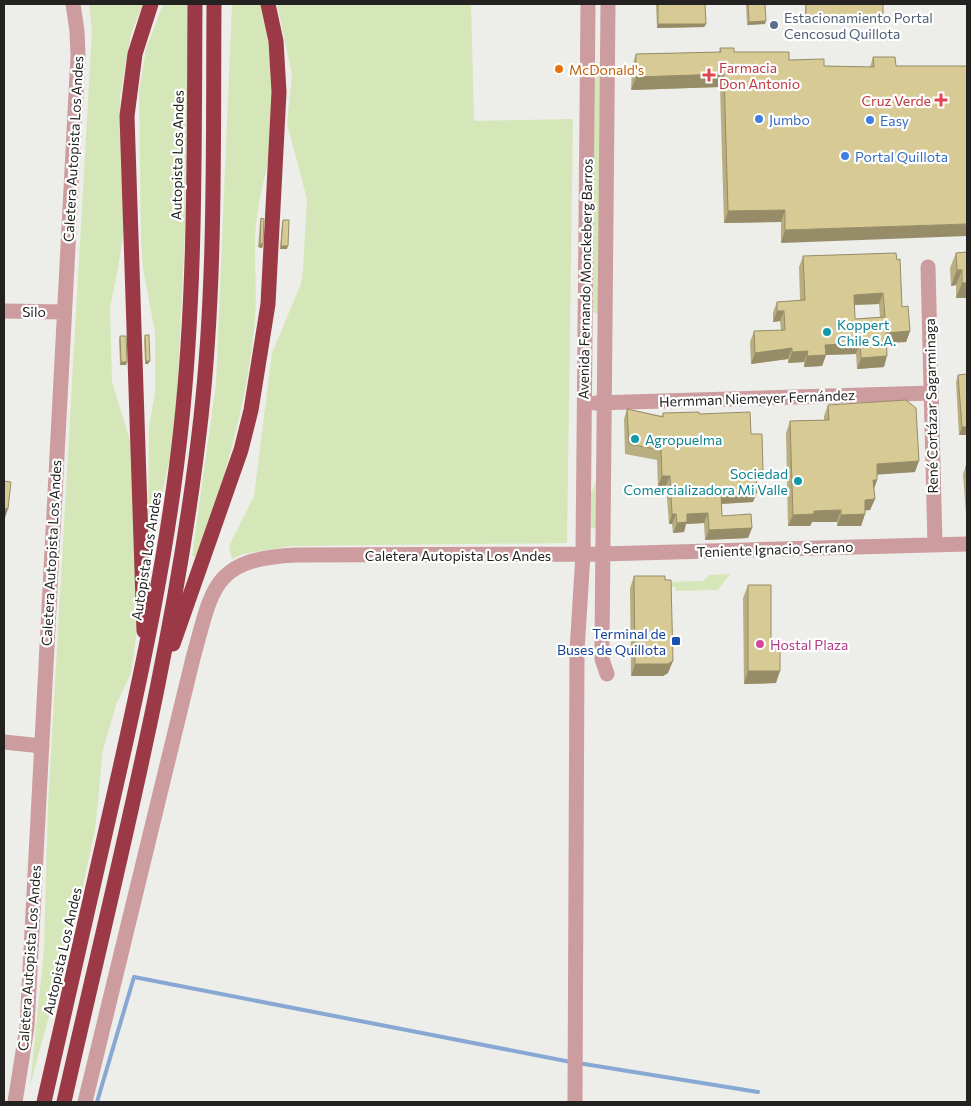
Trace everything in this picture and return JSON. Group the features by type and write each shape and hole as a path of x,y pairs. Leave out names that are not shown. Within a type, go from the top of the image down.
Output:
{"highway":[{"path":"141,677 144,622 141,488 133,338 127,116 135,54 151,4"},
{"name":"Autopista Los Andes","path":"44,1102 141,677 164,559 185,387 192,266 195,4"},
{"path":"64,1102 158,687 191,497 206,358 212,219 214,4"},
{"path":"158,687 241,450 268,304 279,92 276,40 268,4"}],"street":[{"name":"Caletera Autopista Los Andes","path":"15,1102 27,1027 42,746 78,56 78,30 73,4"},
{"name":"Avenida Fernando Monckeberg Barros","path":"575,1102 577,651 583,554 588,4"},
{"name":"Avenida Fernando Monckeberg Barros","path":"607,674 602,660 602,554 608,4"},
{"path":"587,57 607,61"},
{"name":"René Cortázar Sagarminaga","path":"928,268 935,544"},
{"name":"Silo","path":"4,311 64,312"},
{"name":"Hermman Niemeyer Fernández","path":"583,403 931,393"},
{"name":"Teniente Ignacio Serrano","path":"583,554 967,544"},
{"name":"Caletera Autopista Los Andes","path":"85,1102 189,675 213,593 224,576 244,563 275,556 583,554"},
{"path":"4,742 42,746"}],"green space":[{"path":"89,4 143,4 131,34 120,97 125,221 110,307 112,382 134,453 138,623 131,673 116,705 103,750 95,830 76,917 30,1086 44,948 48,805 92,31"},
{"path":"163,4 188,4 186,214 175,434 151,546 148,525 149,428 155,392 155,332 143,269 141,240 139,92 146,49"},
{"path":"232,4 262,4 273,56 275,111 271,146 256,224 254,330 245,388 225,473 198,557 192,556 216,384"},
{"path":"277,4 471,4 474,121 573,119 567,543 292,546 243,554 232,559 229,546 254,496 272,353 301,284 303,269 307,199 287,124 292,75"},
{"path":"593,66 601,66 599,315 594,312 591,301"},
{"path":"597,479 596,528 591,528 589,525 590,496"},
{"path":"730,574 718,590 676,591 675,587 668,587 668,582 703,581 710,575"}],"building":[{"path":"658,4 705,4 706,24 658,24"},
{"path":"748,4 765,4 766,21 749,22"},
{"path":"806,4 883,4 883,19 806,20"},
{"name":"Portal Quillota","path":"720,48 734,48 734,52 789,52 789,60 824,59 824,66 874,67 873,57 895,57 896,66 967,66 967,224 785,230 785,210 728,211 724,74 636,77 636,54 721,52"},
{"path":"261,218 264,219 263,244 260,244"},
{"path":"283,220 289,220 288,246 281,246"},
{"path":"967,252 967,283 962,283 962,270 957,270 956,253"},
{"path":"896,253 897,260 900,259 902,307 908,306 910,331 886,333 887,356 861,358 860,343 825,345 826,355 807,356 808,351 792,352 792,348 755,353 754,331 785,330 784,311 777,311 777,302 805,300 803,256","holes":["883,293 885,317 855,319 854,295"]},
{"path":"145,335 149,335 150,361 146,361"},
{"path":"120,336 126,336 127,362 121,362"},
{"path":"967,374 967,427 962,427 958,375"},
{"path":"906,400 916,408 919,461 877,464 877,480 873,480 875,499 865,500 865,514 841,515 841,510 814,511 814,514 793,515 790,421 829,420 828,405"},
{"path":"627,409 663,417 663,413 750,412 751,434 762,434 763,470 756,470 757,492 721,494 722,516 751,514 752,528 709,530 708,513 687,514 687,522 677,523 676,514 672,514 670,476 662,476 661,450 629,444"},
{"path":"4,481 11,482 8,509 4,508"},
{"path":"634,576 665,576 665,580 671,580 673,661 668,664 635,664"},
{"path":"748,585 771,585 771,642 780,642 780,671 748,671"}],"waterway":[{"path":"97,1102 134,977 571,1062"},
{"path":"578,1063 758,1092"}],"place":[{"name":"Estacionamiento Portal Cencosud Quillota","path":"774,25"},
{"name":"McDonald's","path":"559,69"},
{"name":"Farmacia Don Antonio","path":"709,75"},
{"name":"Cruz Verde","path":"941,100"},
{"name":"Jumbo","path":"759,119"},
{"name":"Easy","path":"870,120"},
{"name":"Portal Quillota","path":"845,156"},
{"name":"Koppert Chile S.A.","path":"827,332"},
{"name":"Agropuelma","path":"635,439"},
{"name":"Sociedad Comercializadora Mi Valle","path":"798,481"},
{"name":"Terminal de Buses de Quillota","path":"676,641"},
{"name":"Hostal Plaza","path":"760,644"}]}
